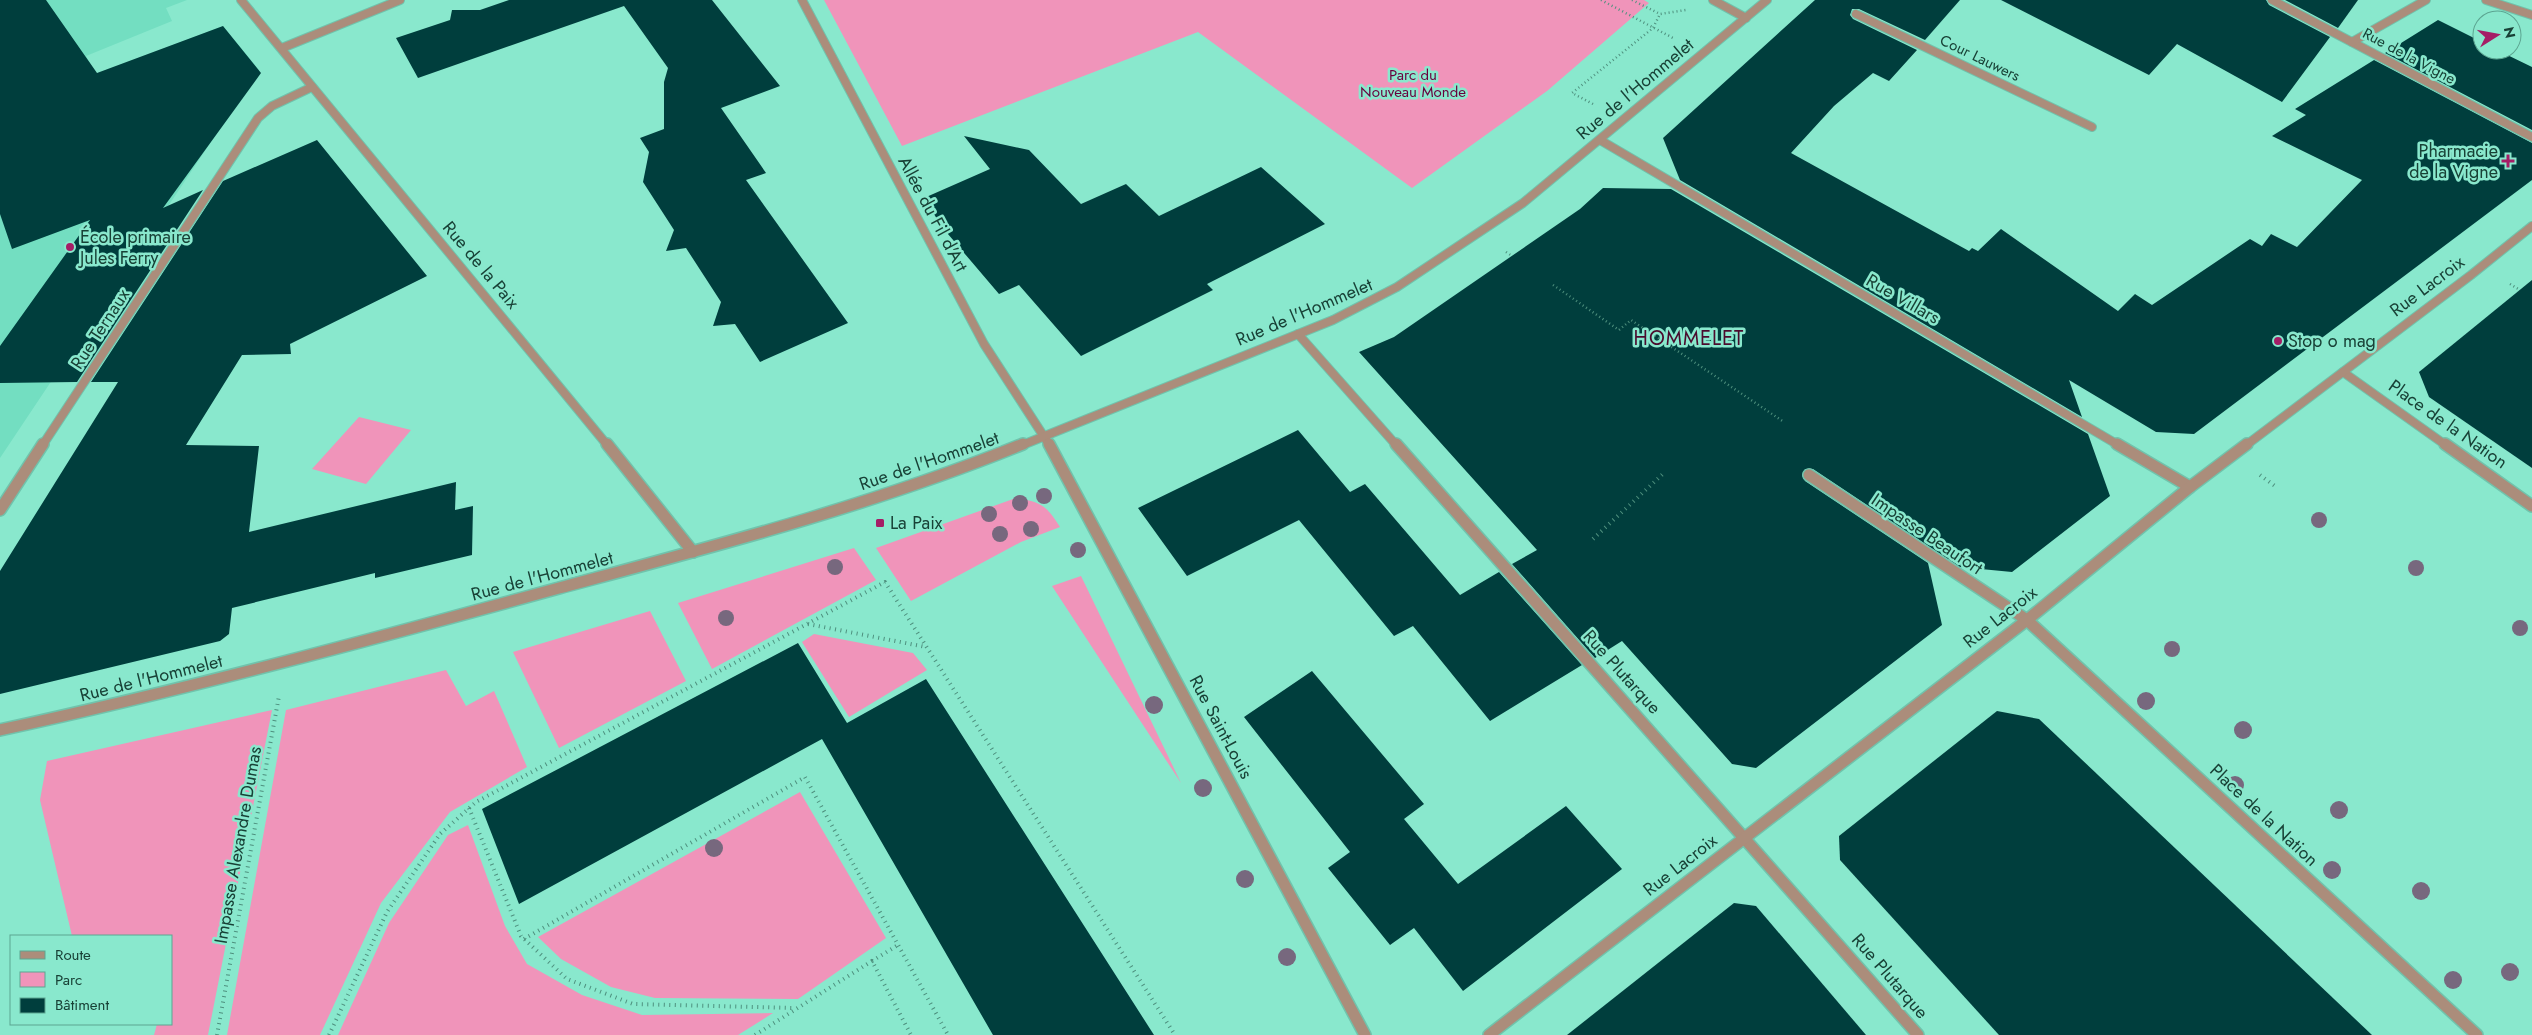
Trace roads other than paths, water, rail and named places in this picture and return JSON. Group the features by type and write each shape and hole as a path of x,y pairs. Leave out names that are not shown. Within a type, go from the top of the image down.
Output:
{"street":[{"name":"Rue de la Paix","path":"241,0 576,405 693,552"},
{"path":"282,48 400,0"},
{"name":"Allée du Fil d'Art","path":"802,0 984,344 1045,437"},
{"path":"1713,0 1746,18"},
{"name":"Rue de l'Hommelet","path":"0,730 127,702 381,637 693,552 912,486 1045,437 1298,334 1362,307 1397,287 1522,203 1767,0"},
{"name":"Rue de la Vigne","path":"2272,0 2532,137"},
{"path":"2352,42 2426,0"},
{"path":"2486,0 2532,15"},
{"name":"Cour Lauwers","path":"1856,14 2092,127"},
{"name":"Rue Ternaux","path":"0,510 258,118 272,106 312,87"},
{"name":"Rue Villars","path":"1600,140 2190,486"},
{"name":"Rue Lacroix","path":"1489,1035 2027,620 2190,486 2343,372 2532,226"},
{"name":"Rue Plutarque","path":"1298,334 1918,1035"},
{"name":"Place de la Nation","path":"2343,372 2532,506"},
{"name":"Rue Saint-Louis","path":"1045,437 1365,1035"},
{"name":"Impasse Beaufort","path":"1809,475 2027,620"},
{"name":"Place de la Nation","path":"2027,620 2477,1035"}],"place":[{"name":"Pharmacie de la Vigne","path":"2508,161"},
{"name":"École primaire Jules Ferry","path":"70,247"},
{"name":"Stop o mag","path":"2278,341"},
{"name":"La Paix","path":"880,523"}],"district":[{"name":"HOMMELET","path":"1689,338"}],"park label":[{"name":"Parc du Nouveau Monde","path":"1413,84"}]}
